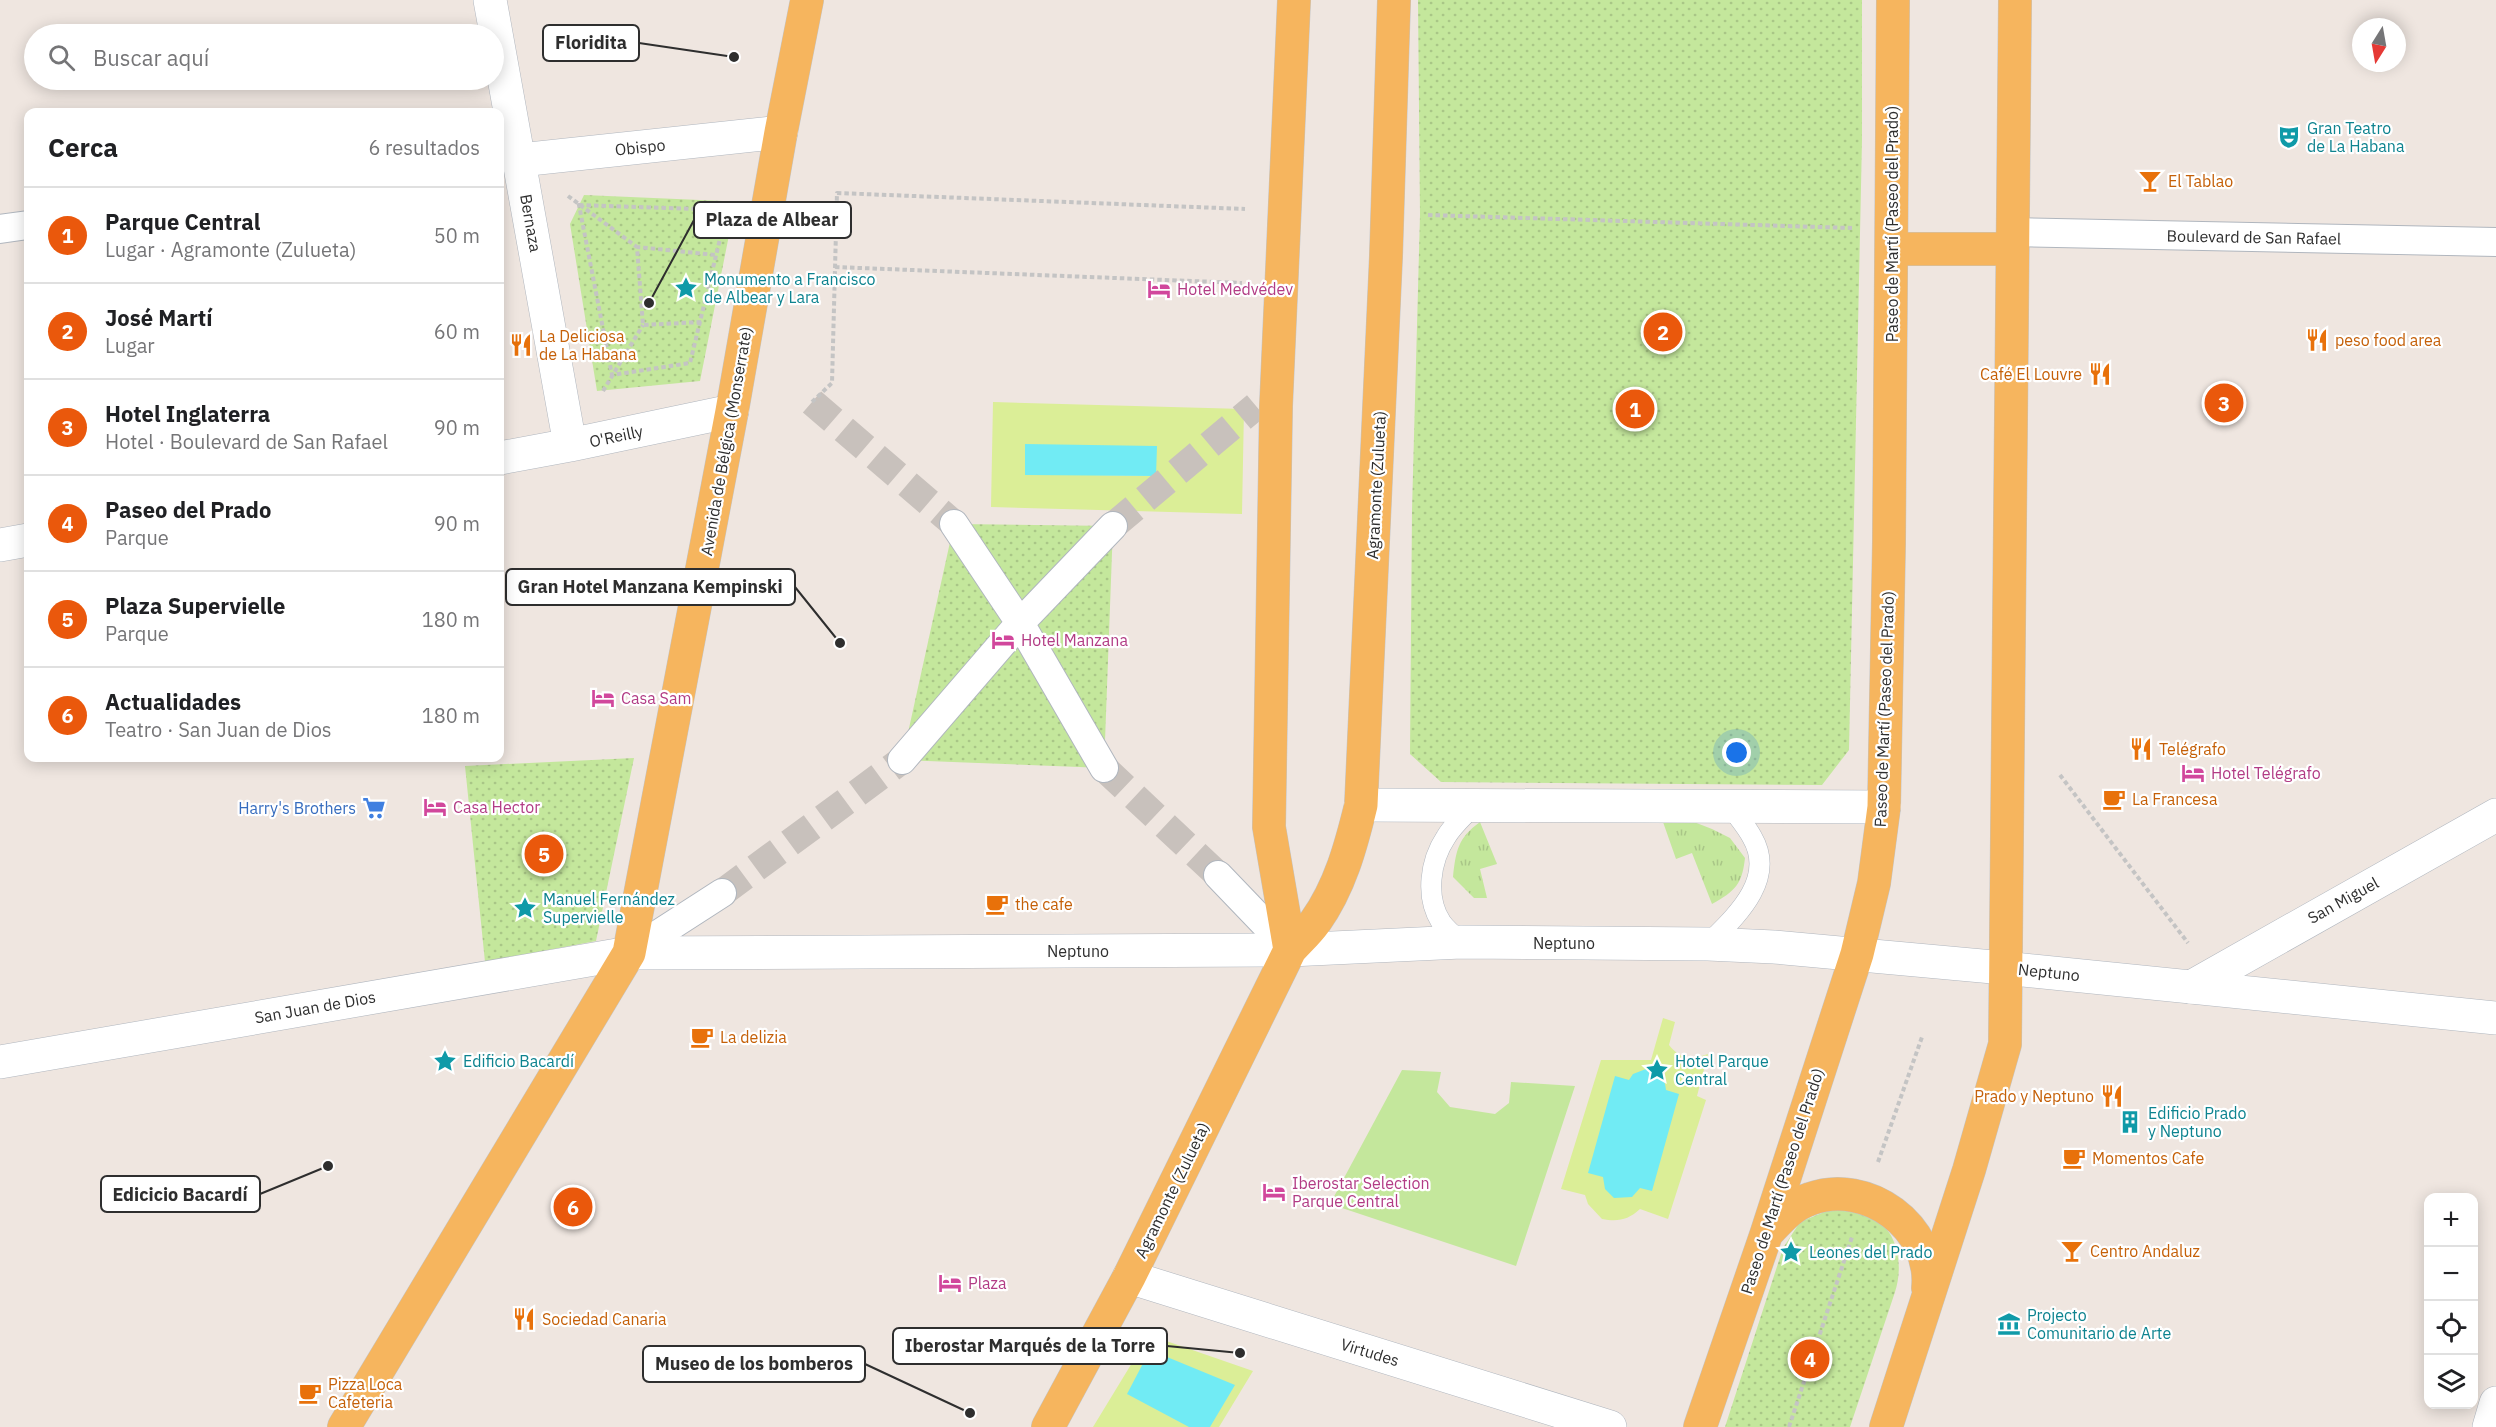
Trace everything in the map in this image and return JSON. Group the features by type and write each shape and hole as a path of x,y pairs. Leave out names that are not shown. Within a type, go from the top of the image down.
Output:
{"main road":[{"name":"Avenida de Bélgica (Monserrate)","path":"629,953 807,0"},
{"path":"1290,950 1269,827 1276,406 1294,0"},
{"name":"Agramonte (Zulueta)","path":"1048,1427 1129,1277 1290,950 1315,923 1350,854 1361,805 1386,268 1394,0"},
{"name":"Paseo de Martí (Paseo del Prado)","path":"1700,1427 1766,1235 1857,954 1874,883 1884,807 1893,0"},
{"path":"1886,1427 1970,1170 2005,1044 2015,0"},
{"path":"1892,239 2012,240"},
{"path":"344,1427 629,953"},
{"path":"1766,1235 1785,1213 1810,1199 1838,1194 1866,1197 1892,1210 1912,1230 1925,1256 1929,1285 1922,1313"}],"street":[{"name":"Bernaza","path":"490,0 493,24"},
{"name":"Bernaza","path":"501,90 503,108"},
{"name":"Bernaza","path":"504,113 510,161 570,446"},
{"name":"Obispo","path":"510,161 781,132"},
{"path":"0,229 24,226"},
{"name":"Boulevard de San Rafael","path":"2012,240 2496,242"},
{"name":"O'Reilly","path":"504,457 570,446 732,411"},
{"path":"954,524 1020,623 1104,768"},
{"path":"902,760 1020,623 1113,526"},
{"path":"0,545 24,541"},
{"path":"1361,805 1884,807"},
{"name":"San Miguel","path":"2201,981 2496,814"},
{"path":"1218,875 1290,950"},
{"path":"629,953 722,893"},
{"name":"Neptuno","path":"629,953 1290,950 1461,942 1708,944 2201,981 2496,1018"},
{"name":"San Juan de Dios","path":"0,1062 629,953"},
{"name":"Virtudes","path":"1129,1277 1610,1427"},
{"path":"2489,1427 2496,1403"}],"lane":[{"path":"1461,942 1442,922 1434,907 1431,888 1436,860 1446,837 1474,805"},
{"path":"1708,944 1740,912 1755,888 1760,866 1754,839 1731,807"}],"path":[{"path":"510,161 579,204 637,247 716,255"},
{"path":"812,402 832,383 837,193 1251,209"},
{"path":"579,204 726,210 690,363 612,375"},
{"path":"579,204 612,375"},
{"path":"1420,215 1892,239"},
{"path":"602,393 643,325 637,247"},
{"path":"835,267 1249,283"},
{"path":"643,325 701,322"},
{"path":"2060,775 2201,981"},
{"path":"1789,1427 1922,1037"}],"green space":[{"path":"1418,0 1862,0 1862,140 1849,750 1822,785 1441,782 1410,754 1412,510 1420,215"},
{"path":"584,195 723,201 731,225 700,381 597,391 570,224"},
{"path":"993,402 1244,409 1242,514 991,507","holes":["1026,444 1156,462 1156,476 1025,474"]},
{"path":"954,524 1113,526 1104,768 902,760"},
{"path":"634,758 596,941 485,962 465,766"},
{"path":"1480,822 1497,864 1480,869 1487,898 1474,898 1453,877 1459,845"},
{"path":"1663,822 1694,822 1730,838 1745,858 1742,875 1732,891 1712,904 1692,853 1676,859"},
{"path":"1663,1018 1675,1022 1669,1045 1678,1054 1691,1058 1708,1054 1697,1096 1706,1100 1668,1219 1640,1209 1622,1219 1602,1219 1588,1204 1585,1195 1561,1189 1601,1060 1651,1060"},
{"path":"1402,1070 1441,1072 1437,1092 1450,1107 1495,1114 1509,1103 1511,1082 1575,1086 1516,1266 1330,1204"},
{"path":"1834,1208 1867,1215 1886,1228 1896,1248 1899,1270 1895,1292 1850,1427 1725,1427 1783,1248 1800,1222"},
{"path":"1149,1335 1253,1371 1219,1427 1093,1427"}],"water":[{"path":"1025,444 1157,446 1156,476 1025,475"},
{"path":"1646,1069 1660,1075 1666,1090 1679,1094 1652,1191 1640,1188 1632,1197 1614,1198 1605,1189 1603,1177 1588,1173 1615,1076 1629,1080 1633,1074"},
{"path":"1150,1350 1235,1385 1210,1427 1189,1427 1127,1394"}],"tunnel":[{"path":"812,402 954,524"},
{"path":"1113,526 1256,406"},
{"path":"722,893 902,760"},
{"path":"1104,768 1218,875"}],"place":[{"name":"Floridita","path":"734,57"},
{"name":"Gran Teatro de La Habana","path":"2289,137"},
{"name":"El Tablao","path":"2150,181"},
{"name":"Monumento a Francisco de Albear y Lara","path":"686,288"},
{"name":"Hotel Medvédev","path":"1159,289"},
{"name":"Plaza de Albear","path":"649,303"},
{"name":"José Martí","path":"1663,332"},
{"name":"peso food area","path":"2317,340"},
{"name":"La Deliciosa de La Habana","path":"521,345"},
{"name":"Café El Louvre","path":"2100,374"},
{"name":"Hotel Inglaterra","path":"2224,403"},
{"name":"Parque Central","path":"1635,409"},
{"name":"Hotel Manzana","path":"1003,640"},
{"name":"Gran Hotel Manzana Kempinski","path":"840,643"},
{"name":"Casa Sam","path":"603,698"},
{"name":"Telégrafo","path":"2141,749"},
{"name":"Hotel Telégrafo","path":"2193,773"},
{"name":"La Francesa","path":"2114,799"},
{"name":"Casa Hector","path":"435,807"},
{"name":"Harry's Brothers","path":"374,808"},
{"name":"Plaza Supervielle","path":"544,854"},
{"name":"the cafe","path":"997,904"},
{"name":"Manuel Fernández Supervielle","path":"525,908"},
{"name":"La delizia","path":"702,1037"},
{"name":"Edificio Bacardí","path":"445,1061"},
{"name":"Hotel Parque Central","path":"1657,1070"},
{"name":"Prado y Neptuno","path":"2112,1096"},
{"name":"Edificio Prado y Neptuno","path":"2130,1122"},
{"name":"Momentos Cafe","path":"2074,1158"},
{"name":"Edicicio Bacardí","path":"328,1166"},
{"name":"Iberostar Selection Parque Central","path":"1274,1192"},
{"name":"Actualidades","path":"573,1207"},
{"name":"Centro Andaluz","path":"2072,1251"},
{"name":"Leones del Prado","path":"1791,1252"},
{"name":"Plaza","path":"950,1283"},
{"name":"Sociedad Canaria","path":"524,1319"},
{"name":"Projecto Comunitario de Arte","path":"2009,1324"},
{"name":"Iberostar Marqués de la Torre","path":"1240,1353"},
{"name":"Paseo del Prado","path":"1810,1359"},
{"name":"Pizza Loca Cafeteria","path":"310,1393"},
{"name":"Museo de los bomberos","path":"970,1413"}]}
